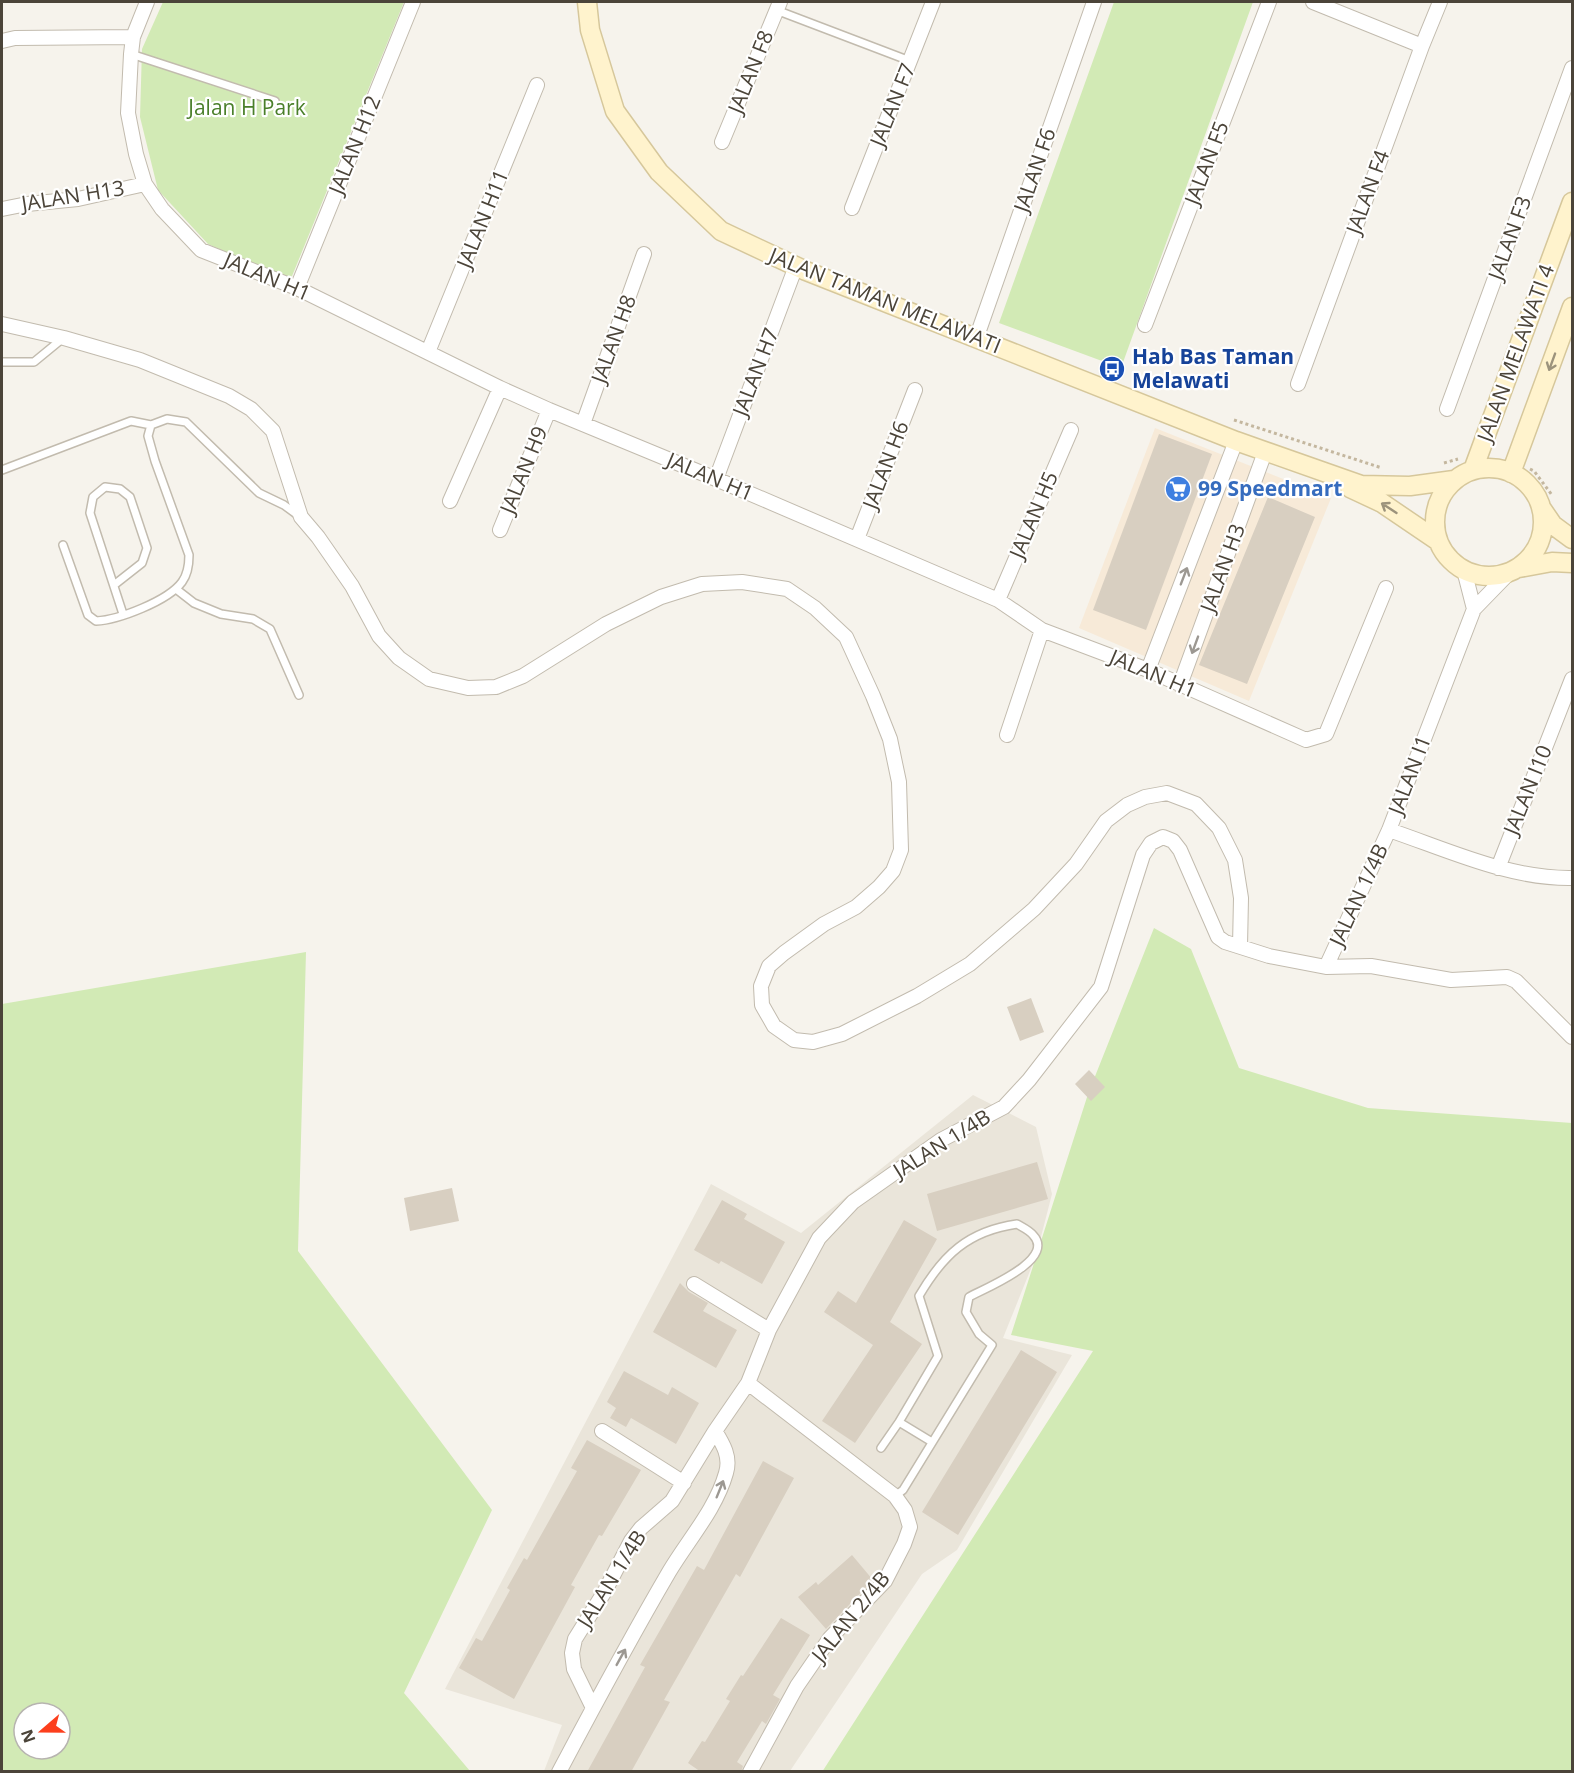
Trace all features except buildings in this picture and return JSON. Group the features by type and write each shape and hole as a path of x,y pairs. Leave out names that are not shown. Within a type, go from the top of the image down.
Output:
{"main road":[{"name":"JALAN TAMAN MELAWATI","path":"587,2 590,30 615,111 659,172 721,231 796,266 976,339 1305,466 1362,485 1410,486 1454,480"},
{"name":"JALAN MELAWATI 4","path":"1466,464 1572,202"},
{"name":"JALAN MELAWATI 4","path":"1511,472 1572,308"},
{"path":"1572,539 1553,525 1530,487 1511,472 1466,464 1442,492 1436,506 1434,524 1438,541 1448,558 1464,570 1479,575 1495,576 1552,562 1572,563"},
{"name":"JALAN TAMAN MELAWATI","path":"1305,466 1382,503 1438,541"},
{"path":"1514,571 1535,552 1543,530 1541,507"}],"street":[{"name":"JALAN H1","path":"147,2 133,37 128,113 136,154 145,184 162,209 201,250 297,288 549,410 716,478 998,600 1042,630 1148,670 1306,740 1326,734 1386,588"},
{"name":"JALAN H12","path":"297,288 413,2"},
{"name":"JALAN F7","path":"852,208 933,2"},
{"name":"JALAN F6","path":"976,339 1094,2"},
{"name":"JALAN F5","path":"1146,325 1269,2"},
{"path":"1313,2 1422,46"},
{"name":"JALAN F4","path":"1298,384 1440,2"},
{"name":"JALAN F8","path":"722,142 778,6"},
{"path":"2,41 15,38 133,37"},
{"name":"JALAN F3","path":"1447,408 1572,68"},
{"name":"JALAN H11","path":"429,352 537,85"},
{"name":"JALAN H13","path":"2,208 78,199 145,184"},
{"name":"JALAN H8","path":"583,424 644,254"},
{"name":"JALAN H7","path":"716,478 796,266"},
{"path":"2,324 63,338 140,360 229,396 251,408 273,431 301,517 352,586 379,636 399,658 429,679 468,688 496,687 523,676 606,624 661,597 702,584 742,582 786,589 815,608 846,637 890,740 899,782 902,850 893,871 879,887 856,907 824,924 784,952 769,966 761,986 762,1005 774,1026 794,1040 813,1042 842,1034 916,996 970,964 1041,902 1076,864 1107,821 1127,805 1145,797 1167,794 1196,804 1219,828 1235,860 1242,898 1240,946"},
{"path":"450,501 500,388"},
{"name":"JALAN H6","path":"857,539 915,390"},
{"name":"JALAN H9","path":"500,530 549,410"},
{"name":"JALAN H5","path":"998,600 1071,430"},
{"name":"JALAN H3","path":"1148,670 1236,441"},
{"name":"JALAN H3","path":"1180,685 1265,452"},
{"path":"1464,570 1474,609"},
{"name":"JALAN I1","path":"1514,571 1474,609 1389,830 1498,868 1550,878 1572,878"},
{"path":"1007,735 1042,630"},
{"name":"JALAN I10","path":"1498,868 1572,679"},
{"name":"JALAN 1/4B","path":"593,1708 574,1669 572,1653 575,1639 605,1591 631,1541 641,1528 666,1507 684,1484 715,1431 748,1383 769,1330 819,1238 853,1202 941,1140 1004,1107 1029,1080 1101,987 1143,855 1151,843 1163,837 1173,841 1188,864 1218,937 1225,942 1269,956 1326,967 1389,830"},
{"path":"1326,967 1371,966 1451,980 1507,976 1516,981 1572,1037"},
{"path":"694,1284 769,1330"},
{"name":"JALAN 2/4B","path":"748,1383 895,1496 905,1510 910,1527 900,1554 885,1581 830,1638 797,1686 750,1772"},
{"path":"602,1431 684,1484"},
{"path":"560,1772 671,1569 716,1498 726,1473 728,1459 715,1431"}],"lane":[{"path":"778,6 910,61"},
{"path":"132,54 275,101"},
{"path":"2,362 34,362 63,338"},
{"path":"2,470 130,421 151,425 167,419 186,422 259,493 284,505 301,517"},
{"path":"63,545 88,615 96,621 107,620 163,598 183,581 189,568 189,555 154,461 148,436 151,425"},
{"path":"114,585 142,562 147,548 130,497 120,489 105,487 93,497 90,513 123,614"},
{"path":"176,589 194,603 221,614 253,619 270,629 299,695"},
{"path":"881,1448 938,1356 919,1296 933,1272 951,1252 965,1241 1004,1226 1017,1224 1033,1234 1036,1239 1035,1253 1027,1264 1013,1275 986,1286 969,1297 966,1312 980,1334 992,1345 903,1490 895,1496"},
{"path":"899,1422 932,1442"}],"path":[{"path":"1234,420 1391,471"},
{"path":"1439,464 1466,464"}],"shaded area":[{"path":"1155,428 1331,498 1249,701 1079,628"},
{"path":"973,1095 1036,1127 1052,1194 1036,1256 1003,1338 1072,1355 957,1550 922,1574 790,1771 544,1771 562,1725 445,1689 711,1184 801,1233"}],"green space":[{"name":"Jalan H Park","path":"163,2 404,2 290,281 208,244 158,190 140,117 142,49"},
{"path":"1114,2 1253,2 1121,368 999,323"},
{"path":"1154,928 1191,949 1239,1068 1368,1108 1572,1123 1572,1771 822,1772 1093,1351 1011,1335 1088,1094"},
{"path":"306,952 298,1251 492,1510 404,1693 470,1771 2,1771 2,1004"}],"place":[{"name":"Hab Bas Taman Melawati","path":"1112,369"},
{"name":"99 Speedmart","path":"1178,489"}]}
